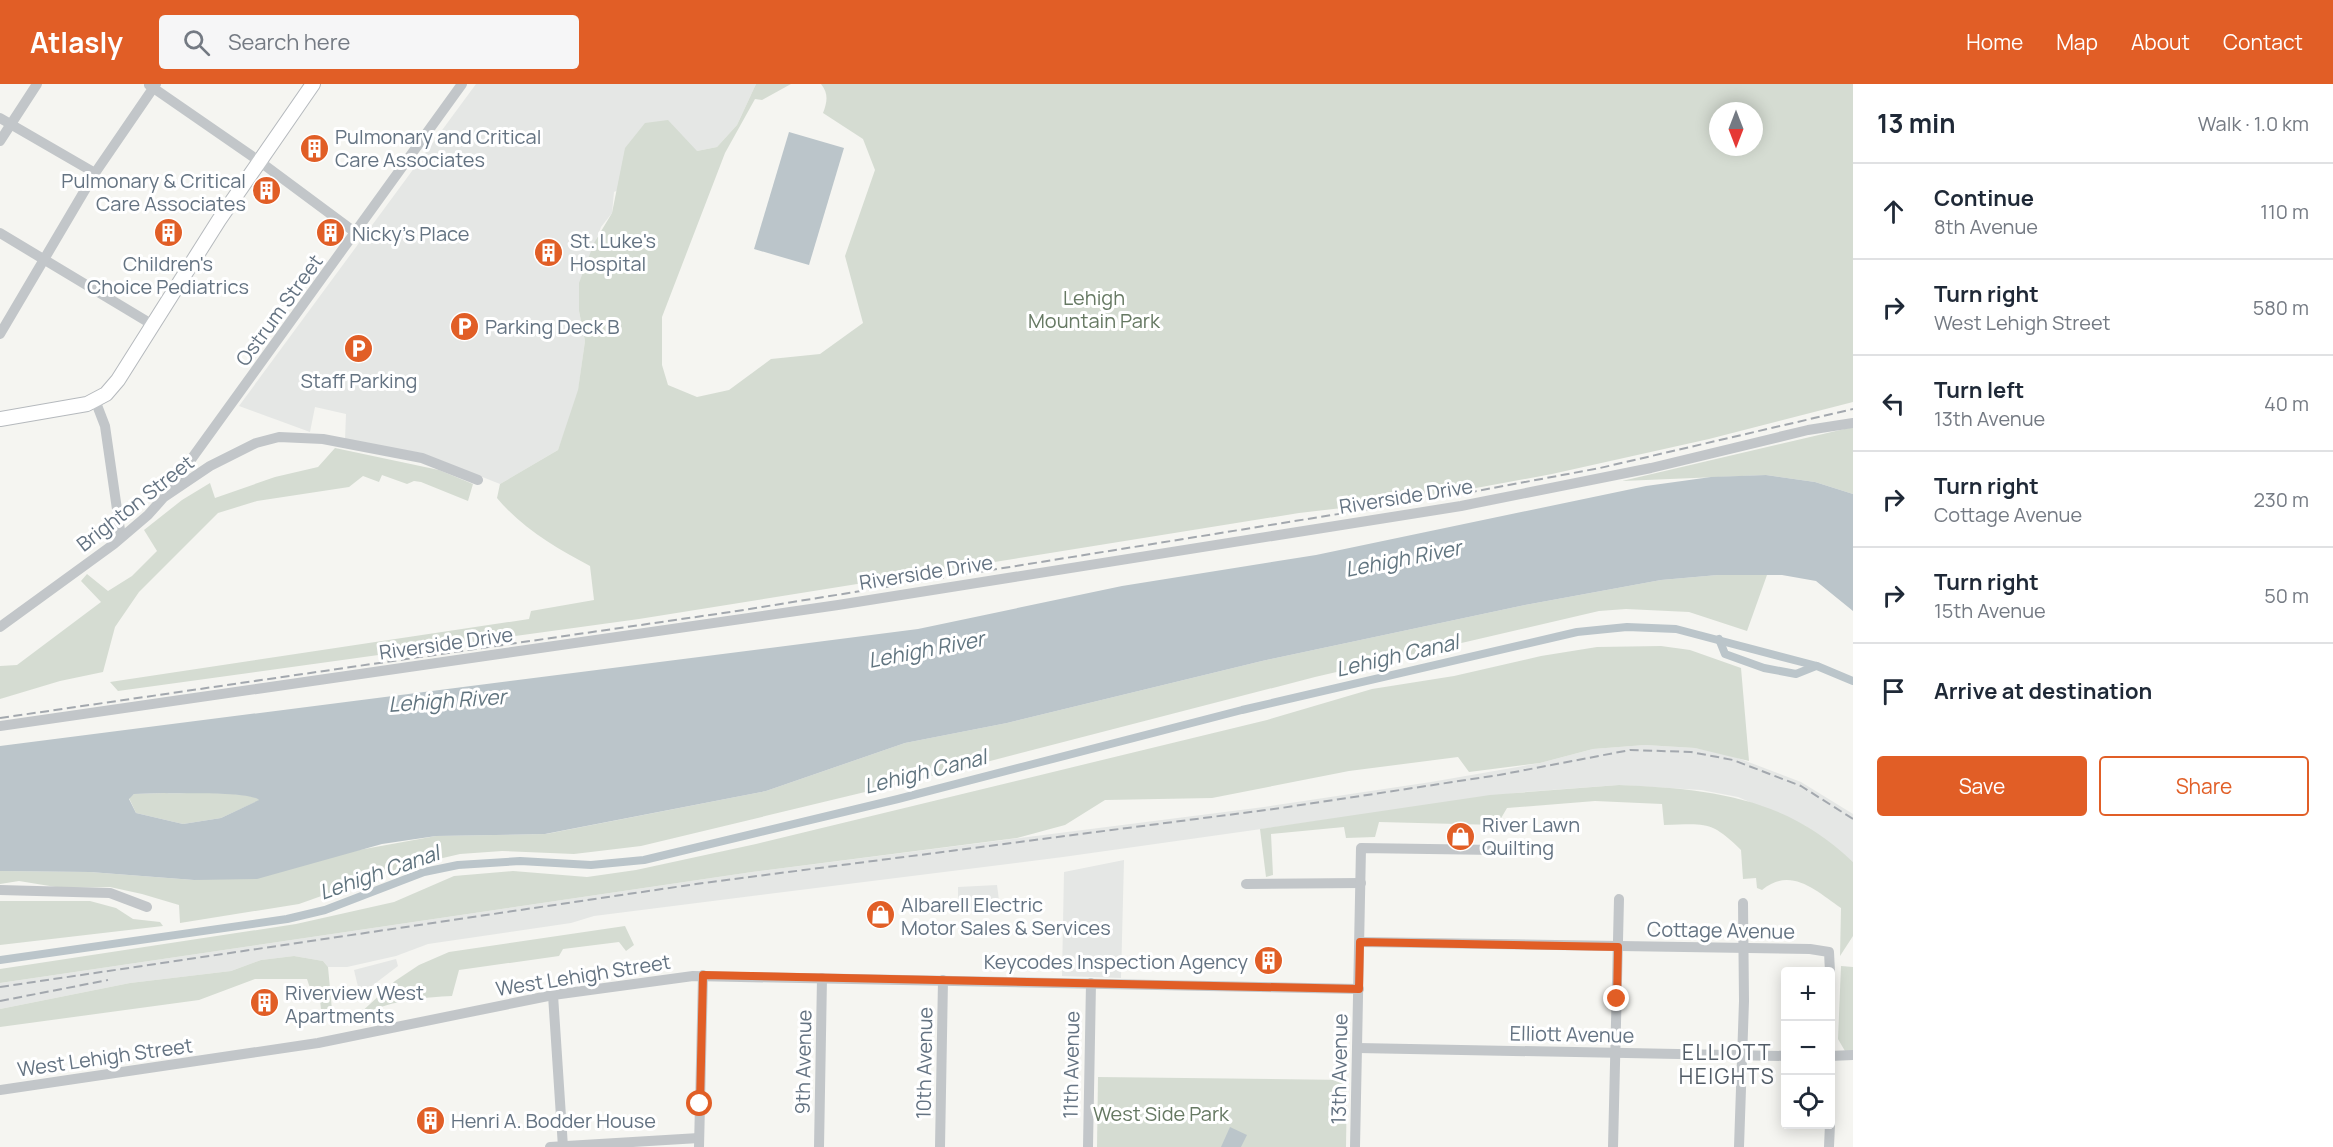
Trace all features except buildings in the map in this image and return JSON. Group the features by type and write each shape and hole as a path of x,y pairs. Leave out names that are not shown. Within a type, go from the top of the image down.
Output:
{"main road":[{"path":"0,419 87,404 106,394 118,381 259,161 313,84"}],"street":[{"path":"0,141 37,84"},
{"path":"0,334 95,173 152,85 356,233"},
{"name":"Ostrum Street","path":"164,497 356,233 459,85"},
{"path":"0,118 95,173"},
{"path":"0,233 153,325"},
{"path":"95,400 105,426 122,537"},
{"name":"Riverside Drive","path":"0,726 838,605 1461,506 1651,468 1808,430 1853,423"},
{"name":"Brighton Street","path":"0,627 122,537 148,515 164,497 236,452 279,437 322,439 422,458 478,480"},
{"name":"13th Avenue","path":"1355,1147 1361,848 1496,850"},
{"path":"1246,884 1361,884"},
{"path":"0,891 110,893 147,907"},
{"path":"1613,1147 1619,899"},
{"path":"1739,1147 1743,903"},
{"name":"Cottage Avenue","path":"1360,942 1829,952 1830,967"},
{"path":"550,1147 699,1143 703,975"},
{"name":"West Lehigh Street","path":"0,1090 318,1043 553,995 703,975 1359,989"},
{"name":"9th Avenue","path":"819,1147 822,978"},
{"name":"10th Avenue","path":"940,1147 944,981"},
{"name":"11th Avenue","path":"1088,1147 1091,983"},
{"path":"553,995 563,1147"},
{"name":"Elliott Avenue","path":"1358,1048 1781,1056"},
{"path":"1835,1056 1853,1055"},
{"path":"1829,1147 1830,1129"}],"shaded area":[{"path":"476,84 756,84 737,125 717,147 697,151 614,192 612,213 601,227 588,261 579,311 585,341 577,399 558,450 500,484 422,453 345,440 346,414 315,407 310,432 239,406"},
{"path":"1645,745 1695,748 1730,755 1801,782 1853,814 1853,862 1806,826 1738,797 1701,790 1619,785 1524,792 1063,857 594,916 571,923 428,944 396,956 347,967 328,967 323,961 294,956 261,960 231,971 130,983 0,1009 0,983 752,872 1264,807 1540,763 1593,749"},
{"path":"1124,860 1121,978 1062,976 1064,872"},
{"path":"997,885 1000,908 958,912 958,887"},
{"path":"396,959 398,966 360,995 354,970"}],"green space":[{"name":"Lehigh Mountain Park","path":"756,84 791,84 762,100 755,99 725,153 662,317 662,365 668,385 697,397 729,390 771,359 820,354 863,323 845,256 875,170 863,139 823,113 826,98 821,84 1853,84 1853,402 1709,439 1552,474 1411,500 1299,513 639,619 118,691 110,682 529,619 531,611 594,600 590,566 552,544 517,519 497,498 500,484 558,450 578,390 585,341 579,311 579,283 594,243 612,213 625,148 645,123 668,120 697,151 717,147 737,125"},
{"path":"1853,427 1853,494 1815,482 1766,475 1622,481"},
{"path":"335,448 439,470 473,484 468,501 421,482 414,481 407,484 382,475 379,482 363,476 349,487 257,501 218,513 139,592 115,627 103,672 60,681 0,699 0,666 17,665 101,602 81,581 87,574 108,591 132,576 157,551 144,530 182,500 210,483 215,498 275,477 318,467"},
{"path":"1718,575 1767,575 1747,631 1689,612 1626,609 1599,611 1315,677 940,774 641,846 574,854 502,851 460,854 400,868 299,904 180,923 179,905 110,887 62,888 19,881 0,884 0,871 90,872 194,880 436,836 546,834 766,791 905,743 1007,723 1262,661 1525,605 1661,580"},
{"path":"1661,646 1690,650 1741,668 1749,761 1695,748 1645,745 1593,749 1540,763 1469,772 1458,757 1349,771 1212,798 1105,800 1065,825 1017,838 752,872 0,983 0,969 296,924 394,902 454,876 513,871 587,877 636,870 756,844 1267,720 1372,689 1454,676 1541,656 1597,647"},
{"path":"1619,785 1684,789 1744,800 1800,823 1827,840 1853,862 1853,936 1840,956 1841,908 1813,889 1793,881 1783,880 1762,890 1757,888 1756,878 1743,879 1741,850 1731,840 1707,826 1664,825 1662,804 1595,801 1507,808 1497,825 1379,822 1375,837 1346,838 1344,827 1271,834 1273,875 1266,877 1260,829 1490,795"},
{"path":"134,794 229,794 260,800 221,818 183,824 136,813 129,798"},
{"path":"0,901 90,901 116,908 133,919 160,922 163,926 0,945"},
{"path":"625,926 634,945 626,951 619,942 563,949 559,956 459,970 452,996 405,1001 381,1007 362,1017 357,1016 395,981 419,965 449,952"},
{"path":"294,956 323,961 328,967 332,1010 321,1009 319,991 311,991 307,979 255,979 199,1000 0,1027 0,1009 130,983 231,971 261,960"},
{"path":"1841,966 1853,967 1853,1051 1845,1051 1838,1039"},
{"name":"West Side Park","path":"1098,1077 1347,1080 1346,1147 1097,1147"}],"water":[{"path":"789,132 844,148 809,265 754,249"},
{"name":"Lehigh River","path":"1766,475 1815,482 1853,494 1853,611 1816,581 1782,575 1718,575 1661,580 1525,605 1262,661 1007,723 905,743 766,791 545,834 436,836 382,844 257,879 194,880 90,872 0,871 0,746 918,629 1122,586 1316,555 1646,486 1711,477","holes":["134,794 242,795 259,800 221,818 183,824 136,813 129,799"]},
{"path":"1230,1127 1247,1135 1241,1147 1221,1147"}],"waterway":[{"name":"Lehigh Canal","path":"0,960 287,919 325,910 424,872 458,865 520,861 591,865 644,860 898,799 1242,710 1577,632 1627,627 1676,629 1817,666 1853,681"},
{"path":"1719,639 1725,654 1764,668 1796,674 1816,666"}],"railway":[{"path":"0,718 737,611 1450,496 1600,468 1853,409"},
{"path":"0,987 696,884 1281,808 1499,775 1630,750 1691,752 1733,760 1801,786 1853,819"},
{"path":"0,1001 108,980"}],"place":[{"name":"Pulmonary and Critical Care Associates","path":"314,148"},
{"name":"Pulmonary & Critical Care Associates","path":"267,191"},
{"name":"Children's Choice Pediatrics","path":"168,233"},
{"name":"Nicky's Place","path":"331,233"},
{"name":"St. Luke's Hospital","path":"549,252"},
{"name":"Parking Deck B","path":"464,326"},
{"name":"Staff Parking","path":"359,349"},
{"name":"River Lawn Quilting","path":"1461,836"},
{"name":"Albarell Electric Motor Sales & Services","path":"880,915"},
{"name":"Keycodes Inspection Agency","path":"1269,961"},
{"name":"Riverview West Apartments","path":"264,1003"},
{"name":"Henri A. Bodder House","path":"430,1120"}],"district":[{"name":"ELLIOTT HEIGHTS","path":"1727,1064"}],"route":[{"path":"700,1104 703,975 1359,989 1360,942 1618,947 1617,999"}]}
